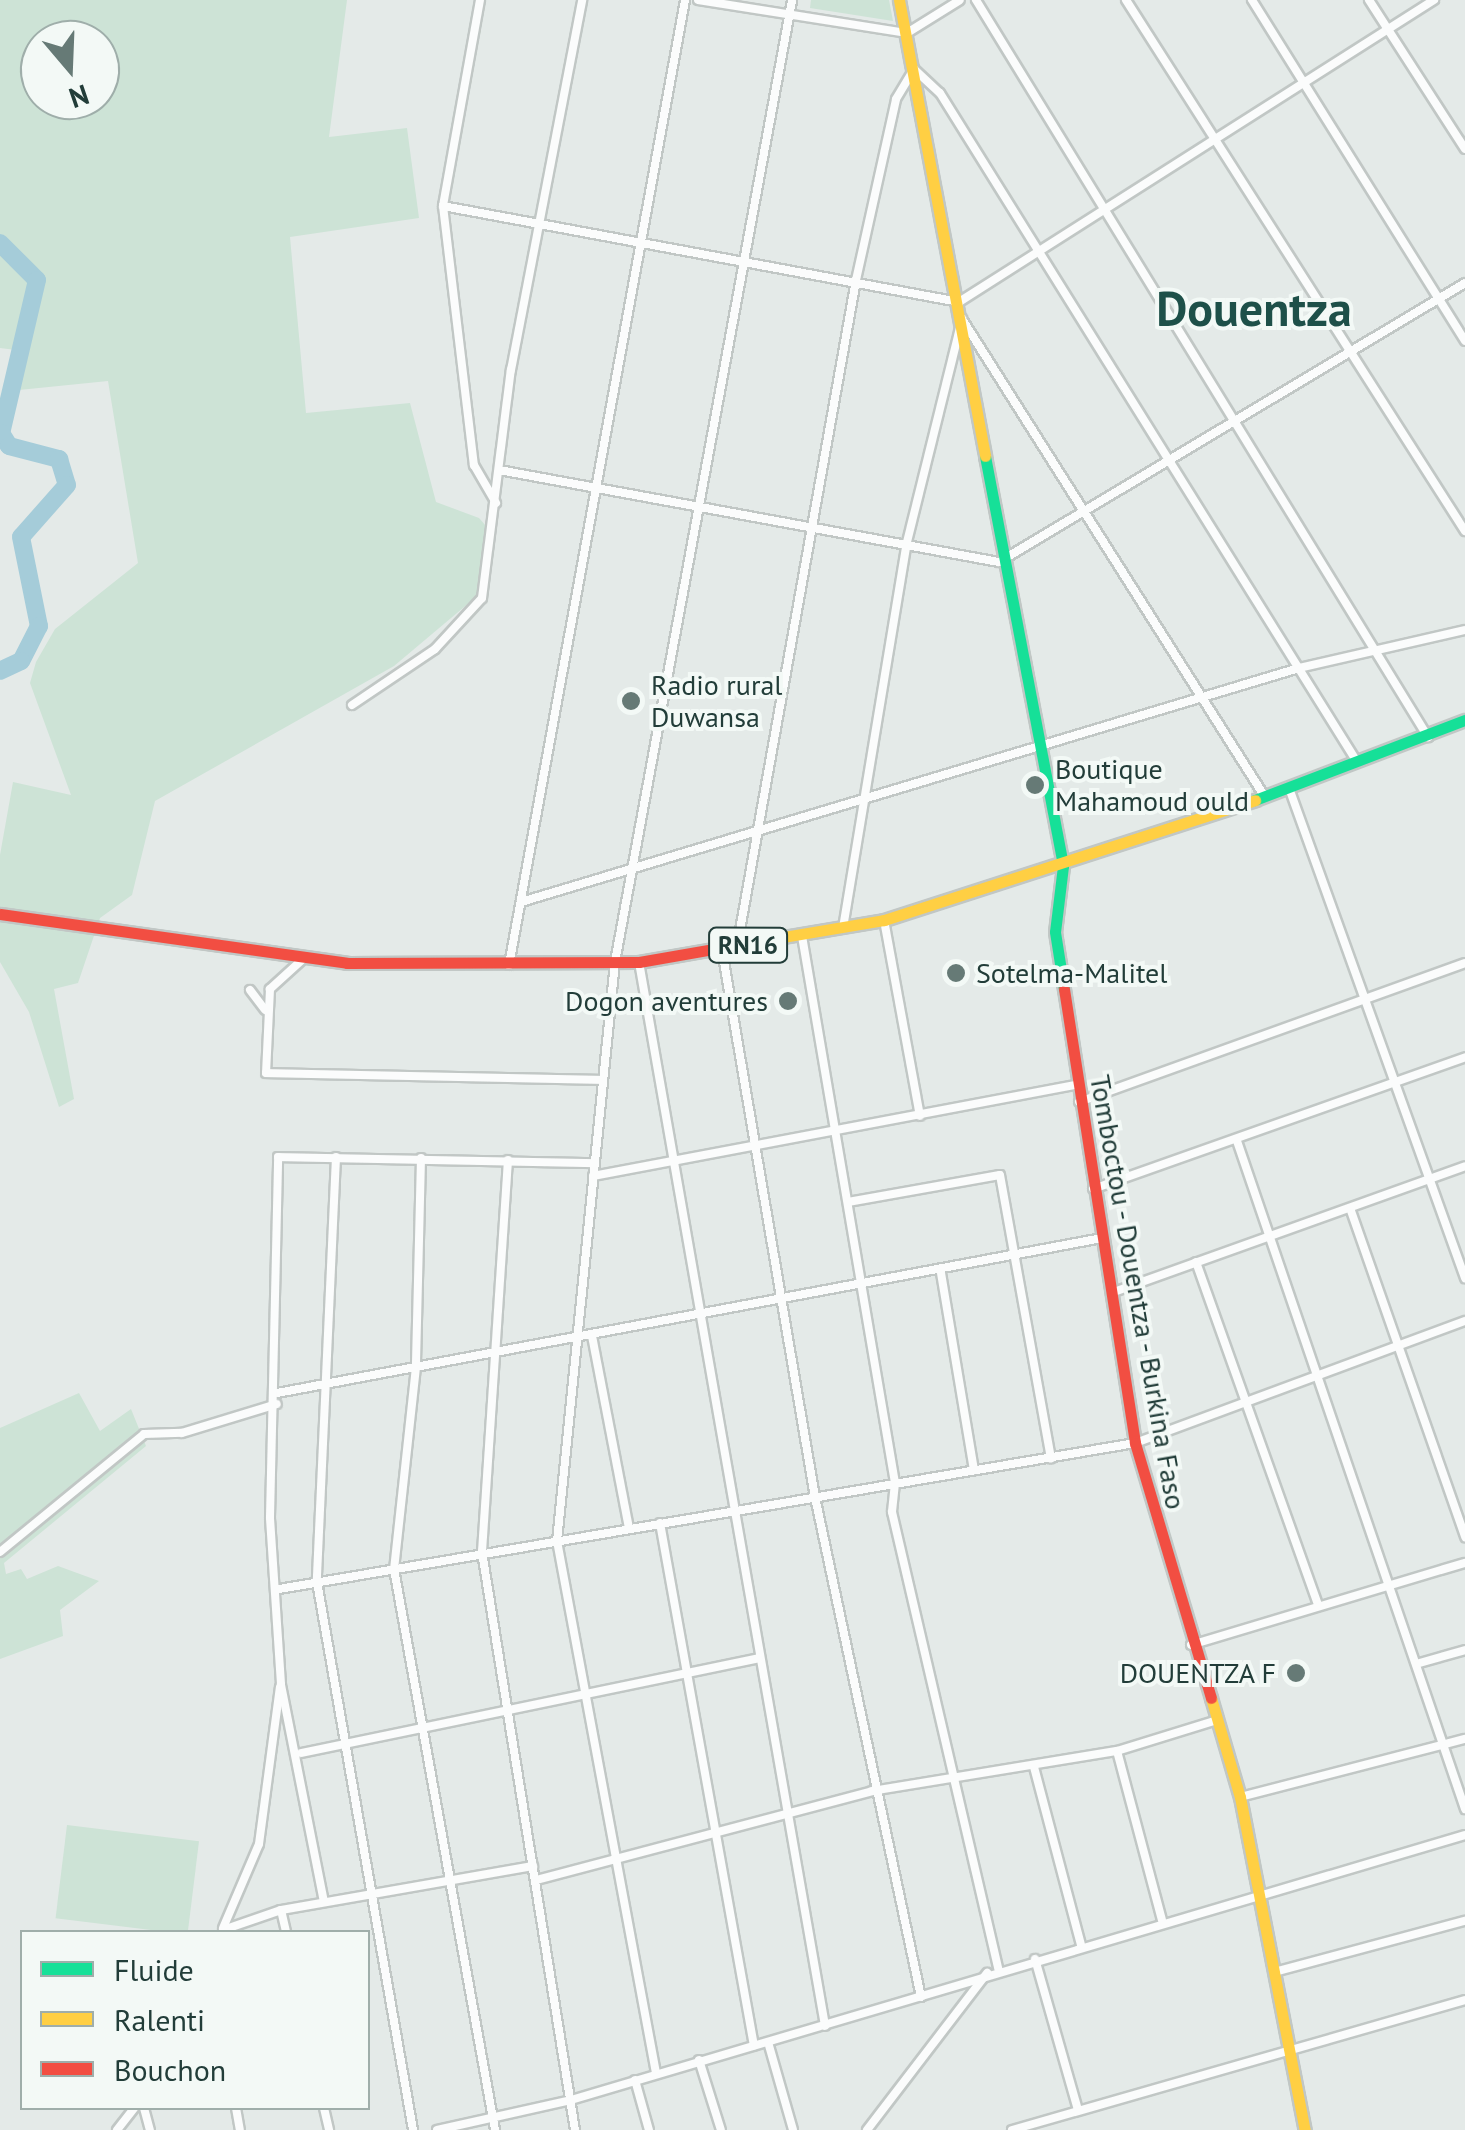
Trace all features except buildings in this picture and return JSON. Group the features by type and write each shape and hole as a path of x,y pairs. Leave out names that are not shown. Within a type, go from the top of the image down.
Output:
{"main road":[{"name":"Tomboctou - Douentza - Burkina Faso","path":"899,0 962,318 999,562 1063,866 1055,932 1075,1085 1135,1443 1191,1646 1240,1797 1305,2130"},
{"name":"RN16","path":"0,914 303,960 509,965 638,962 884,920 1063,866 1265,797 1465,720"}],"street":[{"path":"480,0 443,206 474,466 496,504"},
{"path":"352,705 436,649 482,598 498,470 582,0"},
{"path":"509,965 685,0"},
{"path":"698,0 907,33 960,0"},
{"path":"656,2072 613,1862 557,1541 587,1337 594,1163 614,962 741,259 792,0"},
{"path":"976,0 1107,206 1234,425 1428,737"},
{"path":"1126,0 1347,356 1465,531"},
{"path":"1252,0 1465,340"},
{"path":"1369,0 1465,149"},
{"path":"443,206 959,302 1434,0"},
{"path":"737,947 856,280 896,99 914,68 940,93 1038,249 1166,468 1357,762"},
{"path":"498,470 696,512 999,562 1166,468 1465,283"},
{"path":"962,318 1265,797"},
{"path":"842,928 860,799 906,546 962,318"},
{"path":"521,902 1299,668 1374,647 1465,630"},
{"path":"1289,788 1465,1278"},
{"path":"884,920 920,1116"},
{"path":"802,936 895,1483 892,1512 998,1970"},
{"path":"722,950 815,1497 872,1792 920,1997"},
{"path":"303,960 278,978 265,1010 262,1063 276,1076 602,1080"},
{"path":"638,962 669,1165 825,2026"},
{"path":"1078,1102 1465,963"},
{"path":"250,990 265,1010"},
{"path":"1094,1189 1465,1057"},
{"path":"594,1176 669,1165 1075,1085"},
{"path":"1237,1141 1465,1809"},
{"path":"324,1902 301,1753 282,1684 279,1589 270,1517 278,1393 278,1157 594,1163"},
{"path":"336,1158 332,1383 317,1582 347,1744 366,1894 413,2130"},
{"path":"422,1158 416,1367 394,1569 495,2130"},
{"path":"508,1160 482,1552 575,2130"},
{"path":"1110,1292 1465,1166"},
{"path":"848,1202 1000,1175 1051,1458"},
{"path":"1350,1208 1465,1536"},
{"path":"278,1393 1018,1259 1102,1238"},
{"path":"1196,1262 1318,1604"},
{"path":"941,1273 974,1470"},
{"path":"279,1589 1135,1443 1465,1321"},
{"path":"587,1337 629,1528"},
{"path":"0,1552 144,1434 182,1433 277,1404"},
{"path":"660,1523 710,1839 754,2046"},
{"path":"1191,1646 1465,1562"},
{"path":"1416,1664 1465,1650"},
{"path":"301,1753 758,1658"},
{"path":"222,1930 260,1844 270,1716 282,1684"},
{"path":"536,1880 710,1839 872,1792 1118,1751 1217,1720"},
{"path":"1240,1797 1465,1739"},
{"path":"1118,1751 1162,1920"},
{"path":"1034,1767 1081,1946"},
{"path":"437,2130 572,2100 1258,1891 1465,1835"},
{"path":"225,1930 281,1910 533,1866"},
{"path":"281,1910 286,1930"},
{"path":"1274,1972 1465,1922"},
{"path":"1035,1959 1078,2110"},
{"path":"867,2130 987,1973"},
{"path":"1012,2130 1289,2047 1465,2000"},
{"path":"768,2042 793,2130"},
{"path":"699,2060 722,2130"},
{"path":"635,2080 649,2130"},
{"path":"117,2130 132,2110"}],"green space":[{"path":"0,0 347,0 329,137 407,128 419,218 290,237 306,413 410,403 436,502 479,518 493,534 476,597 394,666 155,801 132,895 100,918 78,983 54,989 74,1099 59,1107 29,1012 0,962 0,855 13,782 71,795 30,683 36,662 55,629 138,563 108,381 19,390 24,351 0,348"},
{"path":"811,0 889,0 893,21 810,8"},
{"path":"79,1393 100,1431 131,1409 146,1446 4,1563 6,1574 21,1569 27,1579 58,1566 99,1581 60,1610 63,1636 0,1659 0,1428"},
{"path":"67,1825 199,1841 188,1930 151,1930 56,1918"}],"waterway":[{"path":"0,243 37,280 1,433 9,446 59,459 67,485 21,537 39,626 21,661 0,671"}],"traffic: fast":[{"path":"985,456 1063,866 1055,932 1064,989"},
{"path":"1255,800 1465,720"}],"traffic: slow":[{"path":"899,0 985,456"},
{"path":"736,945 884,920 1255,800"},
{"path":"1211,1698 1240,1797 1305,2130"}],"traffic: jam":[{"path":"0,914 347,963 639,962 736,945"},
{"path":"1064,989 1135,1443 1211,1698"}],"place":[{"name":"Radio rural Duwansa","path":"631,701"},
{"name":"Boutique Mahamoud ould","path":"1035,785"},
{"name":"Sotelma-Malitel","path":"956,973"},
{"name":"Dogon aventures","path":"788,1001"},
{"name":"DOUENTZA F","path":"1296,1673"}],"district":[{"name":"Douentza","path":"1254,309"}]}
